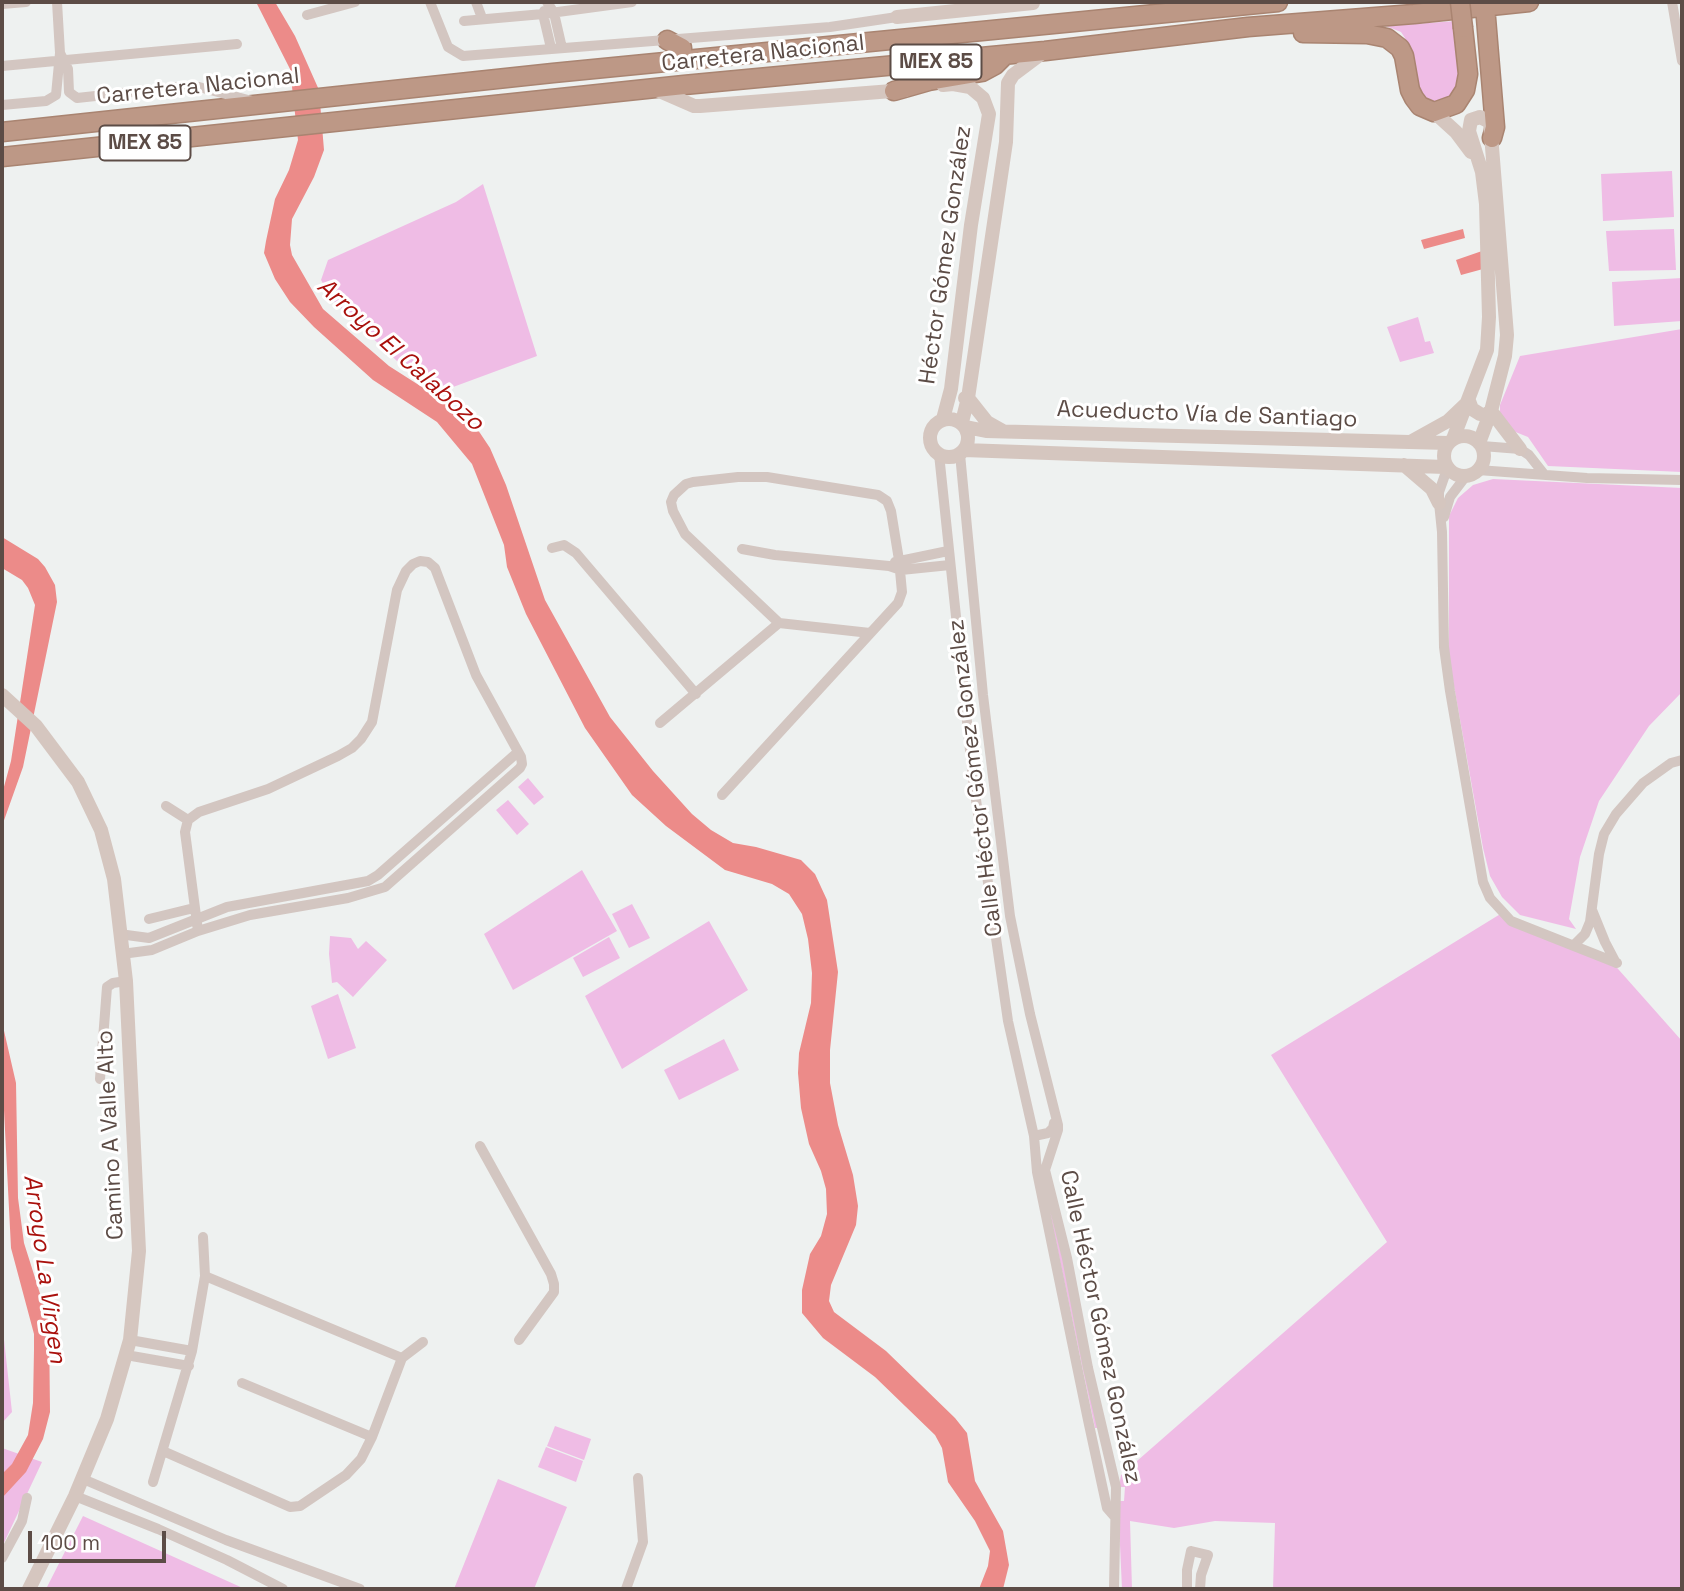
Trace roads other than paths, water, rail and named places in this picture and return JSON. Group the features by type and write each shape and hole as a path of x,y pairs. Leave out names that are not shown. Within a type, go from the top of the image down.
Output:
{"highway":[{"name":"Carretera Nacional","path":"2,132 676,61 1278,2"},
{"path":"1248,27 1284,32 1380,34 1400,48 1413,98 1420,106 1434,112 1456,104 1465,90 1468,74 1460,2"},
{"name":"Carretera Nacional","path":"2,157 1045,51 1248,27 1529,2"},
{"path":"1485,6 1495,127 1492,138"},
{"path":"667,40 682,48 682,55 676,61"},
{"path":"894,91 929,81 982,72 995,65 1004,55"}],"street":[{"path":"2,4 26,2"},
{"path":"57,2 61,58 69,92 77,98"},
{"path":"307,15 355,2"},
{"path":"476,2 482,18"},
{"path":"464,21 548,8 625,2"},
{"path":"897,17 912,2"},
{"path":"428,3 444,40 458,55 471,56 830,27 1033,2"},
{"path":"1672,2 1682,61"},
{"path":"548,8 556,48"},
{"path":"2,66 61,58 237,44"},
{"name":"Héctor Gómez González","path":"964,425 1006,142 1008,83 1013,75 1045,51"},
{"path":"52,99 58,90 61,58"},
{"name":"Héctor Gómez González","path":"655,89 694,106 963,85 977,92 989,114 971,225 951,389 943,419"},
{"path":"2,105 200,87 274,104"},
{"path":"1434,112 1465,142 1482,172"},
{"path":"1442,532 1450,497 1484,459 1480,444 1505,356 1507,335 1492,138 1490,122 1480,117 1471,120 1469,131 1482,172 1488,243 1487,350 1469,401 1444,456 1446,468 1438,503 1442,532 1444,647 1450,691 1483,882 1490,898 1511,921 1616,963 1592,910"},
{"path":"951,389 957,397 968,398 987,422 1004,432"},
{"path":"1469,401 1472,409 1480,414 1485,415 1491,411"},
{"path":"1405,444 1442,425 1469,401"},
{"path":"1491,411 1520,449 1529,455 1544,474"},
{"path":"949,418 964,425 969,439 962,452 946,457 939,454 932,446 930,434 937,422 949,418"},
{"name":"Acueducto Vía de Santiago","path":"964,425 986,431 1004,432 1405,444 1451,441"},
{"path":"1451,441 1470,437 1480,444 1520,449"},
{"name":"Acueducto Vía de Santiago","path":"962,452 1446,468"},
{"name":"Calle Héctor Gómez González","path":"962,452 984,695 1010,916 1058,1130 1041,1171 1067,1258 1088,1368 1104,1431 1115,1487 1114,1516"},
{"name":"Calle Héctor Gómez González","path":"939,454 973,779 1008,1021 1034,1136 1091,1434 1107,1508 1114,1516"},
{"path":"1404,465 1424,481 1438,503"},
{"path":"1446,468 1455,474 1544,474 1587,478 1682,480"},
{"path":"722,795 870,634 901,598 900,565 891,511 887,501 878,495 767,477 738,477 686,484 674,495 671,502 685,534 779,623 870,634"},
{"path":"552,548 564,545 576,553 696,694"},
{"path":"742,549 775,555 889,566 921,568 950,565"},
{"path":"900,565 919,556 948,551"},
{"path":"919,556 921,568"},
{"path":"122,954 152,950 198,931 250,915 348,898 385,887 520,768 523,764 518,752 477,675 435,568 428,562 420,561 406,571 397,590 372,722 352,748 268,789 199,812 188,820 186,832 198,931"},
{"path":"660,723 779,623"},
{"name":"Camino A Valle Alto","path":"2,695 34,724 72,773 101,830 114,879 125,981 139,1251 130,1340 107,1419 83,1479 29,1589"},
{"path":"966,699 984,695"},
{"path":"119,934 149,938 227,907 350,886 378,875 518,752"},
{"path":"1574,945 1585,934 1592,910 1599,854 1605,834 1616,814 1643,783 1671,764 1682,760"},
{"path":"166,806 188,820"},
{"path":"442,819 450,828"},
{"path":"378,875 385,887"},
{"path":"284,897 285,909"},
{"path":"149,919 194,908"},
{"path":"149,938 152,950"},
{"path":"100,1079 107,987 125,981"},
{"path":"1034,1136 1051,1131 1054,1115"},
{"path":"480,1146 554,1284 554,1292 519,1340"},
{"path":"153,1482 189,1366 205,1276 203,1237"},
{"path":"205,1276 402,1358"},
{"path":"130,1340 192,1351"},
{"path":"163,1451 290,1507 296,1507 354,1468 372,1437 402,1358 423,1342"},
{"path":"126,1356 189,1366"},
{"path":"242,1383 372,1437"},
{"path":"1091,1434 1104,1431"},
{"path":"626,1589 643,1542 638,1478"},
{"path":"83,1479 226,1540 360,1589"},
{"path":"75,1496 215,1555 283,1589"},
{"path":"2,1558 22,1521 27,1498"},
{"path":"1114,1516 1114,1589"},
{"path":"1187,1589 1191,1551 1208,1555 1201,1575 1200,1589"}],"water label":[{"name":"Arroyo El Calabozo","path":"400,355"},
{"name":"Arroyo La Virgen","path":"44,1269"}]}
